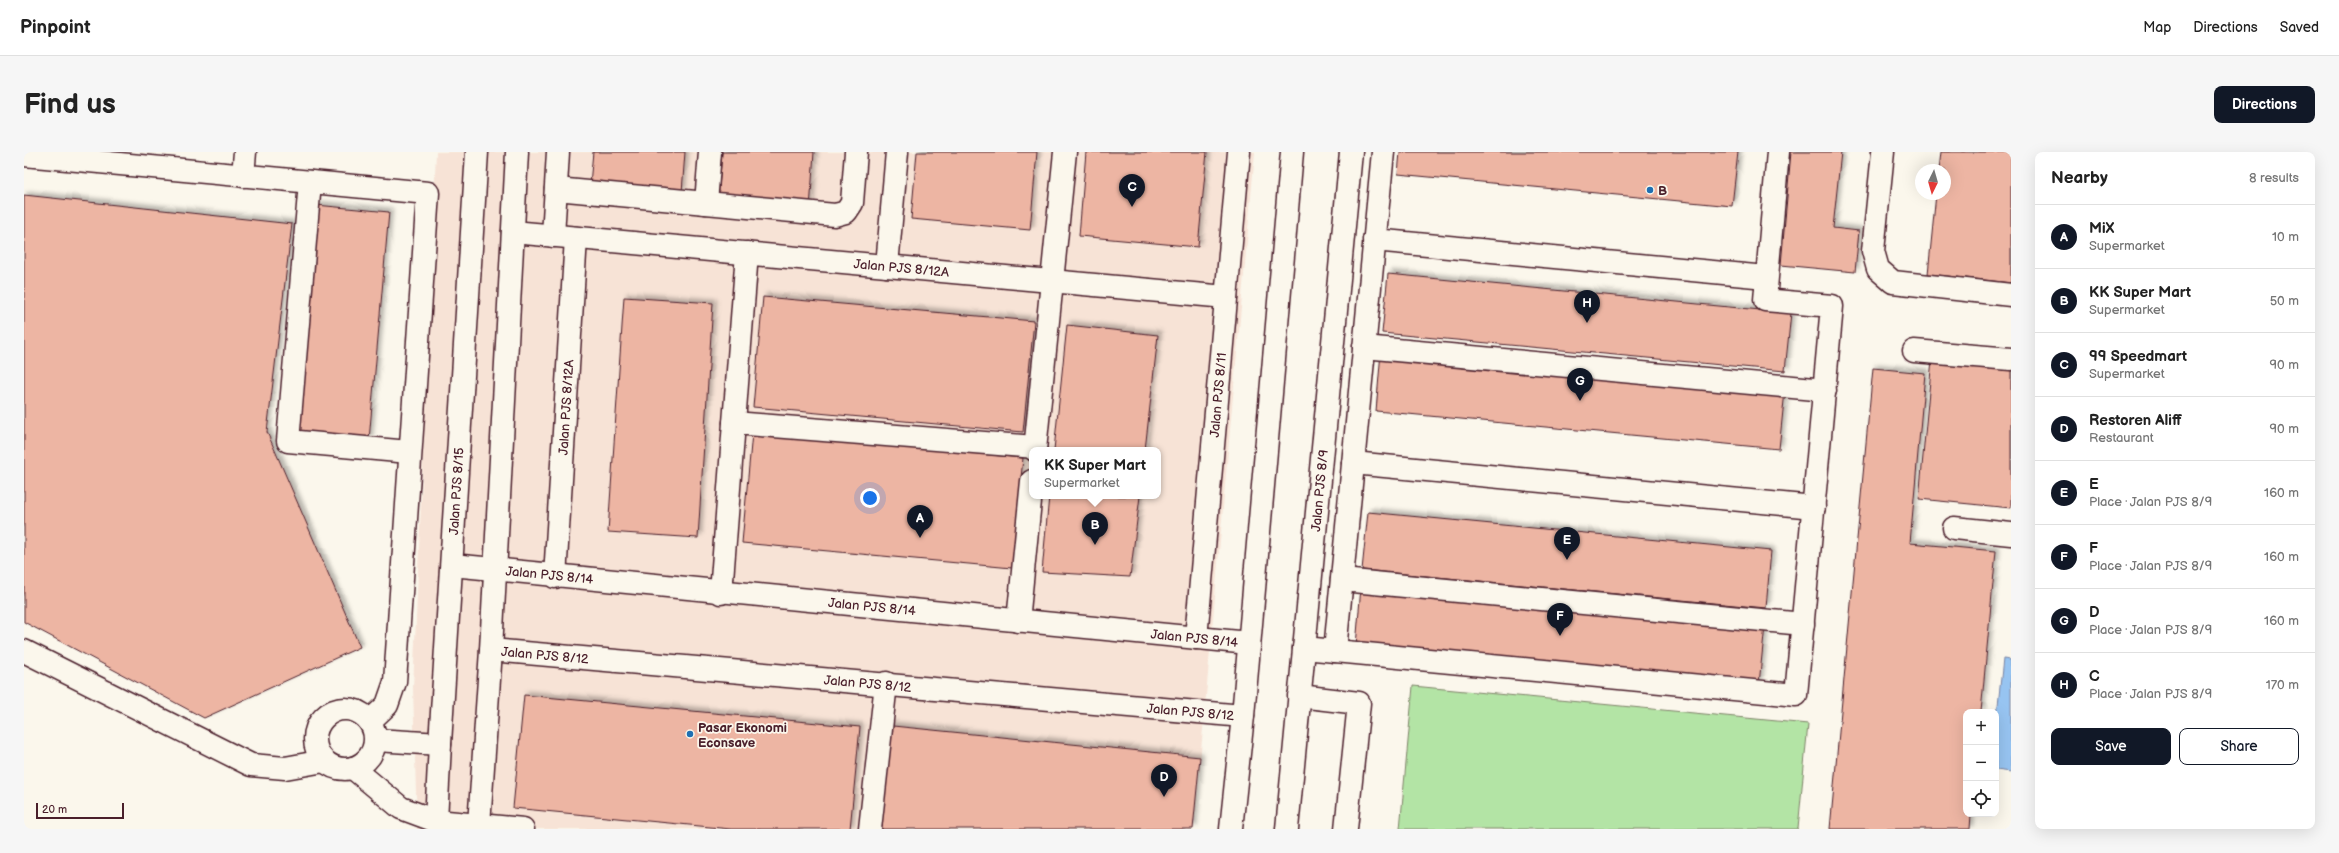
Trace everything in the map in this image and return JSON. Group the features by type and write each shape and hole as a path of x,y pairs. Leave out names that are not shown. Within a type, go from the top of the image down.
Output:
{"street":[{"path":"243,176 245,152"},
{"name":"Jalan PJS 8/15","path":"437,825 440,744 477,152"},
{"path":"480,827 491,650 516,152"},
{"path":"553,236 558,152"},
{"path":"706,203 710,152"},
{"path":"556,189 835,215 846,212 852,203 856,152"},
{"path":"886,266 897,152"},
{"path":"1035,447 1065,152"},
{"name":"Jalan PJS 8/11","path":"1196,638 1239,152"},
{"path":"1231,829 1250,643 1292,152"},
{"name":"Jalan PJS 8/9","path":"1287,829 1351,152"},
{"path":"1335,651 1383,152"},
{"path":"1304,648 1796,695 1832,306 1765,300 1778,152"},
{"path":"1883,152 1873,251 1878,269 1893,282 2011,295"},
{"path":"24,155 428,193 409,452 395,682 387,705 373,731 369,758 362,765 343,769 324,761 318,753 315,743 315,733 319,724 326,716 344,709 363,714 373,731 440,744"},
{"path":"310,182 288,441 409,452"},
{"name":"Jalan PJS 8/12A","path":"513,232 1226,297"},
{"name":"Jalan PJS 8/12A","path":"555,576 576,238"},
{"path":"1374,240 1766,277"},
{"path":"721,593 747,254"},
{"path":"1364,347 1825,390"},
{"path":"1914,351 2011,359"},
{"path":"734,423 1029,448"},
{"path":"1353,463 1814,507"},
{"path":"1018,620 1030,499"},
{"path":"1954,528 2011,534"},
{"path":"452,565 494,571"},
{"name":"Jalan PJS 8/14","path":"494,571 1250,643"},
{"path":"1342,580 1803,624"},
{"name":"Jalan PJS 8/12","path":"491,650 1243,716"},
{"path":"24,651 251,765 284,768 324,761"},
{"path":"870,829 886,684"},
{"path":"1299,696 1359,703 1346,829"},
{"path":"352,768 401,808 437,825 524,829"}],"shaded area":[{"path":"436,152 1255,152 1194,829 417,829 413,688"}],"green space":[{"path":"1413,686 1808,724 1798,829 1400,829"}],"water":[{"path":"2003,659 2011,660 2011,772 1999,770 1999,709 1998,709"}],"building":[{"path":"593,152 685,152 682,192 590,184"},
{"path":"722,152 814,152 810,209 718,200"},
{"path":"917,152 1037,152 1030,230 911,219"},
{"path":"1086,152 1207,152 1198,247 1079,236"},
{"name":"B","path":"1400,152 1738,152 1732,206 1398,174"},
{"path":"1791,152 1841,152 1833,228 1859,231 1855,272 1781,265"},
{"path":"1941,152 2011,152 2011,283 1928,274 1935,200 1951,200 1951,164 1940,164"},
{"path":"24,195 292,224 267,432 360,647 204,718 24,622"},
{"path":"316,205 389,212 369,440 296,434"},
{"path":"1388,274 1791,313 1785,371 1382,333"},
{"path":"624,297 713,303 698,538 608,532"},
{"path":"763,297 1034,321 1023,432 753,407"},
{"path":"1067,325 1158,335 1145,447 1054,447"},
{"path":"1381,352 1785,391 1779,449 1376,411"},
{"path":"1932,359 2011,367 2011,508 1919,499"},
{"path":"1873,368 1925,373 1910,543 1996,551 1981,709 1963,709 1963,817 1971,817 1970,829 1830,829"},
{"path":"752,433 1023,458 1012,568 742,543"},
{"path":"1049,499 1140,499 1130,577 1042,572"},
{"path":"1368,512 1771,551 1766,608 1362,570"},
{"path":"1361,587 1765,626 1759,684 1356,646"},
{"path":"524,695 860,727 850,829 731,829 513,808"},
{"path":"883,725 1200,757 1193,829 873,829"}],"place":[{"name":"B","path":"1650,190"},
{"name":"99 Speedmart","path":"1132,207"},
{"name":"C","path":"1587,323"},
{"name":"D","path":"1580,401"},
{"name":"MiX","path":"920,538"},
{"name":"KK Super Mart","path":"1095,545"},
{"name":"E","path":"1567,560"},
{"name":"F","path":"1560,636"},
{"name":"Pasar Ekonomi Econsave","path":"690,734"},
{"name":"Restoren Aliff","path":"1164,797"}]}
